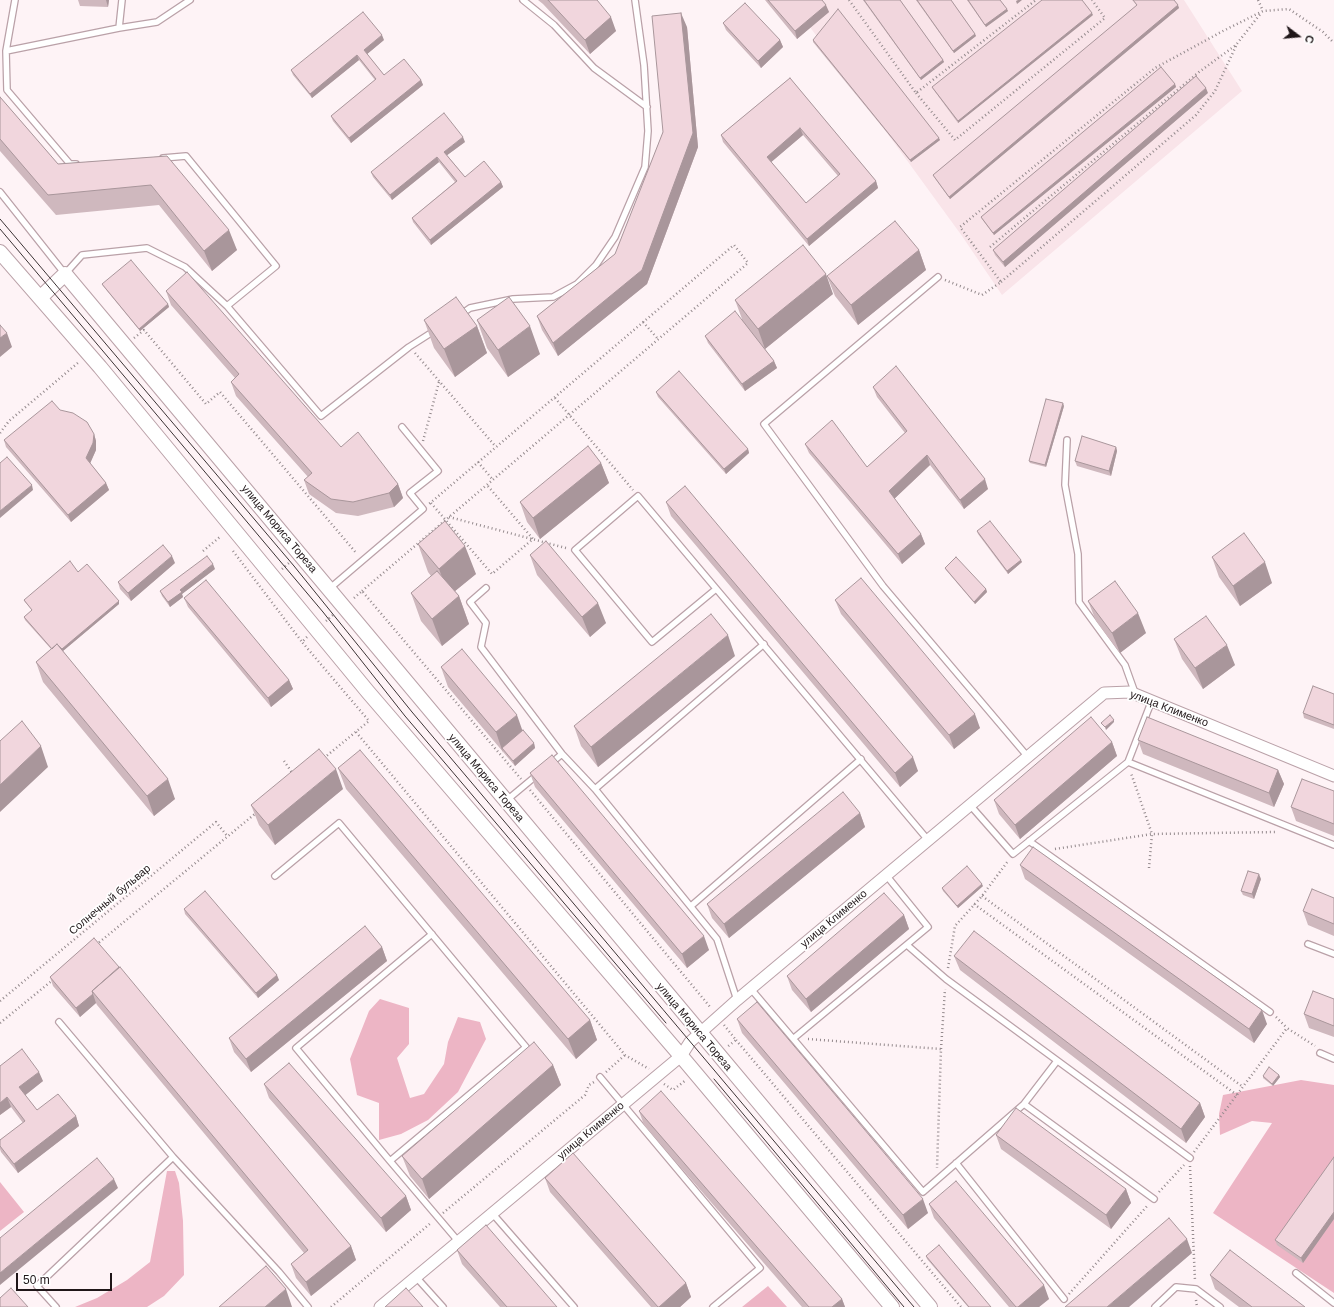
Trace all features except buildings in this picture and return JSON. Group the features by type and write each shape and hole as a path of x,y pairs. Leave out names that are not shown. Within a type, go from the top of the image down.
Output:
{"street":[{"path":"0,252 41,298 368,692 680,1056 892,1307"},
{"path":"41,298 65,274"},
{"name":"улица Мориса Тореза","path":"65,274 717,1055 930,1307"},
{"name":"улица Клименко","path":"380,1307 656,1077 680,1056 690,1042 699,1033 737,1000 1104,693 1130,692 1334,776"}],"lane":[{"path":"15,0 6,52 7,90 70,164 85,163"},
{"path":"119,28 122,0"},
{"path":"6,52 119,28 157,22 190,0"},
{"path":"523,0 554,25 594,68 647,107"},
{"path":"457,317 470,308 513,299 553,297 576,284 596,265 615,237 645,167 648,131 647,107 644,65 635,0"},
{"path":"155,158 186,156 276,266 227,306"},
{"path":"0,192 65,274 82,255 147,248 185,267 227,306 321,416 409,346 436,329"},
{"path":"938,277 764,424 883,586 1028,758"},
{"path":"329,589 423,510 410,493 438,471 402,427"},
{"path":"1067,440 1065,485 1078,554 1079,602 1125,665 1135,694"},
{"path":"716,588 652,642 575,550 638,496 861,759 928,840"},
{"path":"486,588 470,602 486,623 481,647 562,754 595,789 717,940 737,1000"},
{"path":"595,789 764,644"},
{"path":"970,805 1013,854 1128,762 1152,700"},
{"path":"506,801 562,754"},
{"path":"690,906 861,759"},
{"path":"1128,762 1334,844"},
{"path":"275,876 338,823 526,1046 390,1161"},
{"path":"1029,841 1270,1012"},
{"path":"794,1038 928,927 886,876"},
{"path":"432,934 296,1048 458,1241"},
{"path":"1308,944 1334,954"},
{"path":"906,945 946,979 1190,1158"},
{"path":"751,989 923,1192 1024,1104 1057,1061"},
{"path":"59,1022 174,1157 279,1272 308,1307"},
{"path":"1320,1054 1334,1059"},
{"path":"600,1077 760,1268 713,1307"},
{"path":"1024,1104 1154,1199"},
{"path":"56,1307 37,1286 174,1157"},
{"path":"956,1163 1064,1299"},
{"path":"492,1213 574,1307"},
{"path":"273,1277 279,1272"},
{"path":"1296,1273 1334,1303"},
{"path":"416,1276 443,1307"},
{"path":"1155,1307 1176,1287 1196,1289 1220,1307"}],"path":[{"path":"849,0 916,93 955,140 1106,18 1092,0"},
{"path":"916,93 1036,0"},
{"path":"1258,0 1263,12"},
{"path":"1001,282 960,228 1155,68 1223,31 1263,12 1289,10 1323,32 1334,43"},
{"path":"990,247 1199,72 1236,45 1263,12"},
{"path":"938,277 982,294 1001,282 1196,115 1216,91 1236,45"},
{"path":"362,591 748,263 744,257 734,245 423,510"},
{"path":"644,322 658,339"},
{"path":"409,346 496,447"},
{"path":"421,450 440,382"},
{"path":"555,398 638,496"},
{"path":"478,462 493,480"},
{"path":"486,485 533,539"},
{"path":"431,503 492,574 533,539"},
{"path":"449,517 575,550"},
{"path":"203,550 221,536"},
{"path":"286,575 282,570 294,560"},
{"path":"321,616 326,622"},
{"path":"322,759 369,721"},
{"path":"356,732 625,1056 647,1067 660,1082 673,1090 694,1073"},
{"path":"284,761 298,779"},
{"path":"1128,762 1152,834 1149,868"},
{"path":"92,948 257,813"},
{"name":"Солнечный бульвар","path":"0,1001 216,822 228,837"},
{"path":"1042,851 1152,834 1278,832"},
{"path":"936,1180 941,1049 946,979 955,926 982,896 1013,854"},
{"path":"982,896 1243,1087"},
{"path":"974,904 1237,1095"},
{"path":"0,1024 55,978"},
{"path":"1270,1012 1287,1028 1314,1045 1320,1054"},
{"path":"718,1017 961,1307"},
{"path":"1064,1299 1190,1158 1287,1028"},
{"path":"794,1038 941,1049"},
{"path":"717,1055 736,1040"},
{"path":"331,1307 585,1095 589,1085 625,1056"},
{"path":"1190,1158 1196,1306"}],"shaded area":[{"path":"1184,0 1242,91 1002,295 962,236 791,1"},
{"path":"380,999 409,1008 409,1044 397,1058 410,1098 424,1094 444,1064 448,1042 458,1017 480,1022 486,1039 458,1092 428,1120 401,1134 379,1140 379,1103 357,1095 350,1059 369,1011"},
{"path":"1301,1080 1334,1085 1334,1293 1213,1213 1272,1123 1252,1121 1220,1135 1219,1114 1223,1095"},
{"path":"167,1171 175,1171 179,1183 183,1221 184,1275 164,1296 147,1307 75,1307 97,1298 127,1280 150,1262"},
{"path":"0,1182 24,1212 0,1231"},
{"path":"768,1286 787,1307 742,1307"}],"tram line":[{"path":"0,219 294,566 412,712 914,1307"},
{"path":"0,229 323,612 405,716 666,1023"},
{"path":"714,1079 904,1307"}]}
